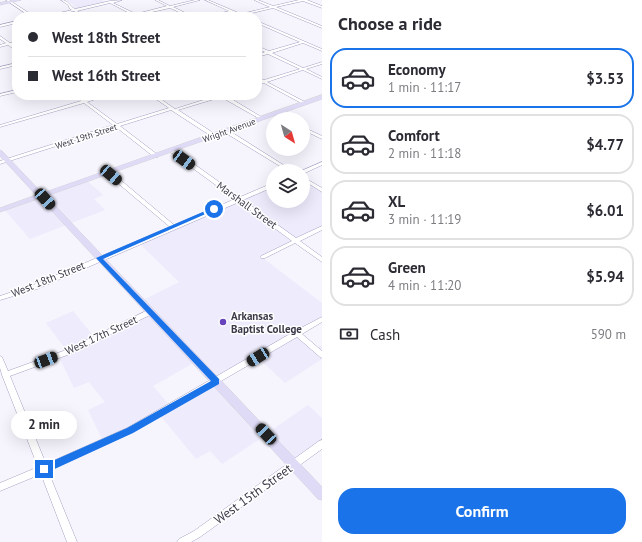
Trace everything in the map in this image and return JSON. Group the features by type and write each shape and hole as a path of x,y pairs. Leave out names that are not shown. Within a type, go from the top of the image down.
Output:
{"main road":[{"path":"0,4 8,1 19,0"},
{"name":"Wright Avenue","path":"279,112 322,97"},
{"name":"Wright Avenue","path":"0,210 109,173 266,116"},
{"path":"0,152 322,495"}],"street":[{"path":"62,0 69,4 75,11"},
{"path":"106,0 128,12"},
{"path":"70,12 121,0"},
{"path":"156,0 182,12"},
{"path":"145,12 199,0"},
{"path":"206,0 232,11"},
{"path":"255,0 322,26"},
{"path":"256,12 303,0 322,7"},
{"path":"8,1 25,12"},
{"path":"228,12 232,11"},
{"path":"0,26 12,23"},
{"path":"262,24 322,50"},
{"path":"0,37 12,46"},
{"path":"262,55 303,42"},
{"path":"0,46 12,43"},
{"path":"262,50 322,78"},
{"path":"264,82 322,64"},
{"path":"0,68 12,65"},
{"path":"264,82 304,103"},
{"path":"0,95 12,92"},
{"path":"0,126 88,100"},
{"path":"160,100 213,135"},
{"name":"West 19th Street","path":"0,163 116,126 205,100"},
{"path":"230,100 261,118"},
{"path":"84,101 156,156"},
{"path":"226,131 280,164"},
{"path":"310,132 322,138"},
{"name":"Marshall Street","path":"171,150 322,260"},
{"path":"310,169 322,163"},
{"path":"109,173 173,227"},
{"path":"310,182 322,190"},
{"name":"West 18th Street","path":"0,298 34,287 266,188"},
{"path":"263,258 322,228"},
{"name":"West 17th Street","path":"6,375 68,352 150,312"},
{"path":"0,487 130,430 216,382 322,319"},
{"path":"297,333 322,355"},
{"path":"0,359 72,542"},
{"name":"West 15th Street","path":"182,542 197,534 322,444"}],"shaded area":[{"path":"66,0 102,0 107,3 76,9 74,5"},
{"path":"86,180 103,195 94,199 105,210 30,239 4,209"},
{"name":"Arkansas Baptist College","path":"310,182 322,190 322,228 263,258 322,303 322,319 298,333 315,349 322,345 322,359 285,383 257,357 216,382 266,434 308,405 322,418 322,444 293,464 266,435 222,464 210,451 196,459 159,414 104,443 88,410 105,402 89,382 74,388 58,355 67,351 46,323 73,311 95,338 150,312 141,301 179,282 138,242 266,188 266,208 310,208","holes":["197,361 216,382 171,407 153,386"]}],"place":[{"name":"Arkansas Baptist College","path":"223,322"}],"route":[{"path":"44,469 109,441 216,382 99,258 214,209"}]}
